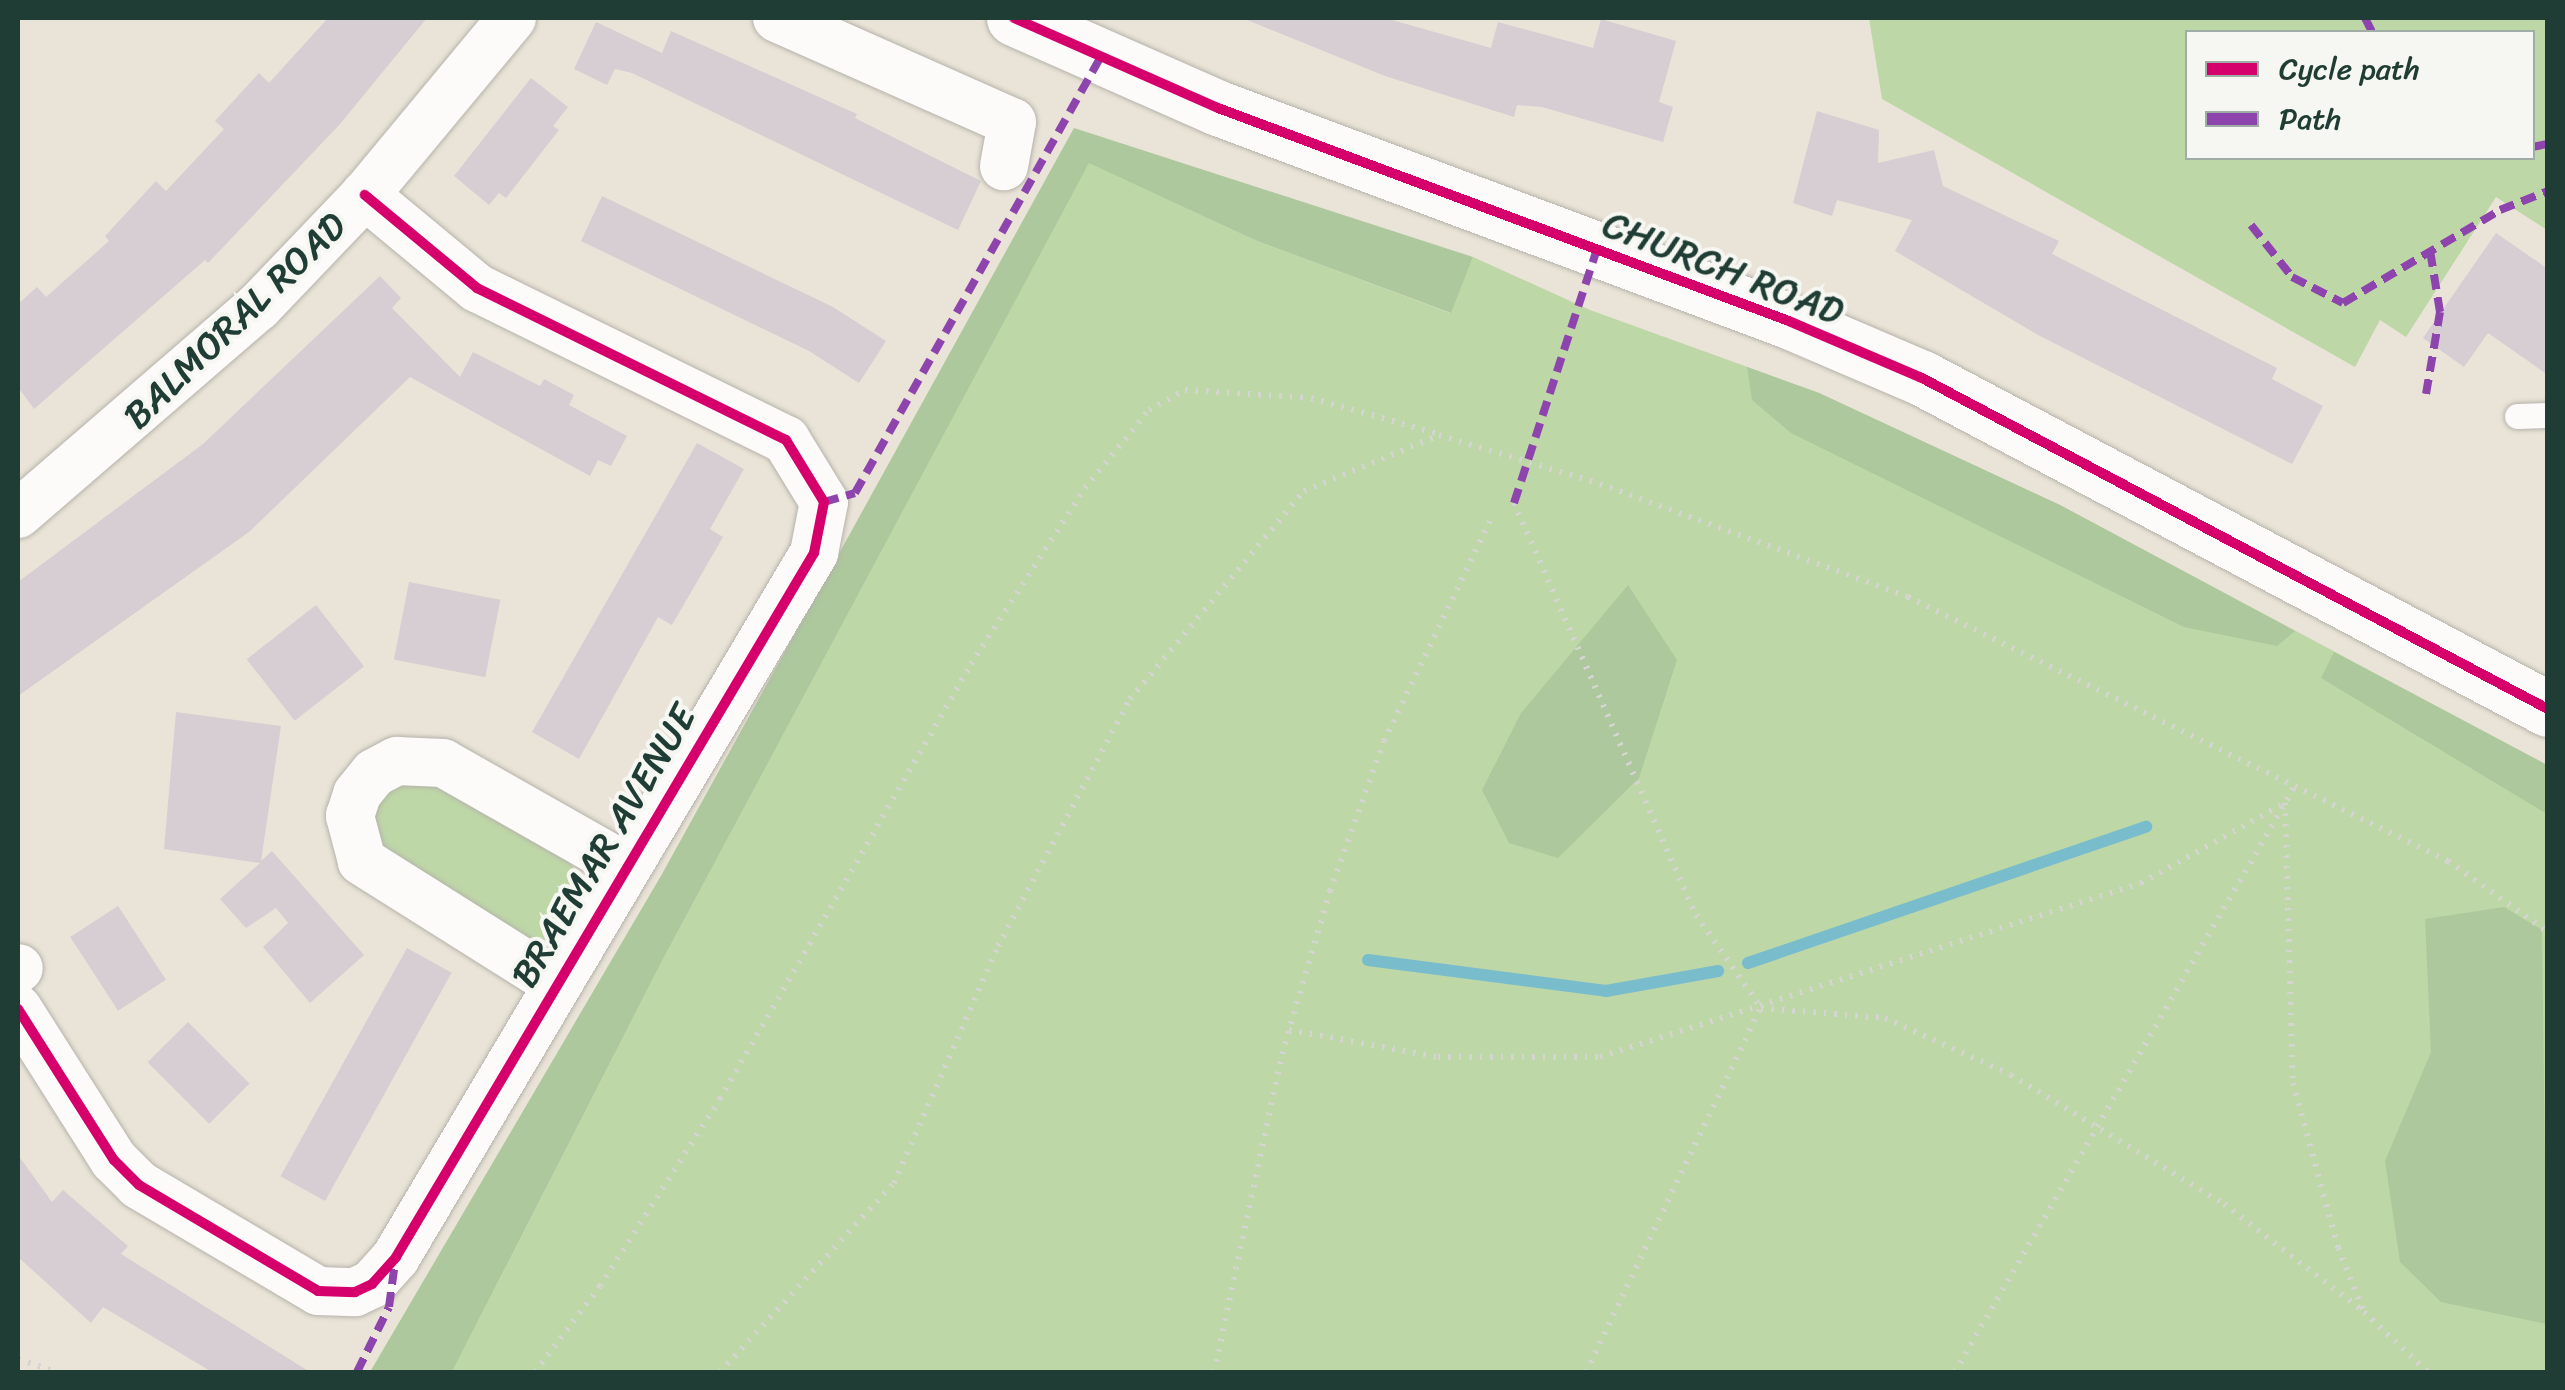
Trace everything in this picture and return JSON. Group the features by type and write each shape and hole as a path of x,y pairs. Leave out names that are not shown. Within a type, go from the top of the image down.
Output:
{"main road":[{"name":"CHURCH ROAD","path":"1014,18 1218,108 1788,320 1922,378 2548,709"}],"street":[{"name":"BALMORAL ROAD","path":"18,514 168,391 365,196 512,18"},
{"path":"777,18 1012,122 1004,166"},
{"name":"BRAEMAR AVENUE","path":"18,982 126,1174 300,1283 337,1293 355,1292 386,1272 814,553 824,502 816,480 786,440 477,288 365,196"},
{"name":"BRAEMAR AVENUE","path":"558,984 371,869 352,840 356,794 374,772 397,761 443,763 626,866"}],"lane":[{"path":"2517,416 2548,415"}],"path":[{"path":"535,1372 600,1286 720,1098 971,664 1085,488 1148,410 1185,390 1311,398 1600,484 1908,597 2448,860 2548,932"},
{"path":"720,1372 894,1183 998,946 1130,698 1304,491 1439,435"},
{"path":"1514,503 1696,915 1761,1008"},
{"path":"1214,1372 1289,1030 1384,741 1492,517"},
{"path":"1955,1372 2296,784"},
{"path":"1289,1030 1438,1057 1600,1057 2141,883 2285,802"},
{"path":"2285,802 2293,1083 2338,1248 2364,1312"},
{"path":"1761,1008 1885,1018 2099,1124 2224,1204 2364,1312 2428,1372"},
{"path":"1586,1372 1761,1008"},
{"path":"18,1359 57,1372"}],"green space":[{"path":"1869,18 2547,18 2547,230 2496,197 2406,337 2380,320 2355,367 1882,99"},
{"path":"1074,128 1473,257 1451,313 1257,241 1089,163 661,963 452,1372 370,1372 662,874"},
{"path":"1089,162 1257,241 1450,313 1473,257 1590,310 1819,393 2060,505 2547,765 2547,1372 452,1372 661,963"},
{"path":"1747,367 1819,393 2060,505 2295,631 2277,646 2184,627 1791,433 1752,400"},
{"path":"1628,585 1677,660 1639,778 1558,858 1509,843 1482,790 1521,713"},
{"path":"2334,652 2547,765 2547,814 2321,678"},
{"path":"418,774 564,854 582,880 581,899 564,932 530,946 373,850 373,800"},
{"path":"2504,907 2542,930 2547,1324 2441,1302 2400,1262 2385,1161 2431,1052 2425,919"}],"building":[{"path":"328,18 427,18 340,124 208,263 205,260 34,409 18,387 18,304 37,287 46,297 109,241 105,236 156,181 166,191 224,129 215,121 259,73 269,83"},
{"path":"1242,18 1385,18 1491,48 1498,22 1593,48 1601,19 1676,41 1659,102 1673,107 1663,142 1542,107 1517,105 1514,117 1385,76"},
{"path":"596,22 662,53 671,31 857,114 855,118 981,181 958,230 632,73 615,69 607,85 574,69"},
{"path":"531,78 568,107 553,126 559,130 506,198 499,193 489,205 454,176"},
{"path":"1817,111 1879,130 1878,163 1934,150 1943,186 2059,241 2052,254 2277,368 2272,379 2323,406 2292,464 2040,336 1895,251 1912,220 1837,200 1832,216 1793,203"},
{"path":"602,196 833,307 886,341 859,383 809,351 581,241"},
{"path":"2496,233 2548,269 2548,375 2488,333 2464,367 2423,338"},
{"path":"380,276 401,298 392,308 460,377 473,352 540,386 544,379 574,395 569,405 627,436 611,466 598,460 590,476 410,377 249,532 18,696 18,582 203,444"},
{"path":"697,443 744,469 710,529 723,537 672,625 658,617 579,759 532,732"},
{"path":"409,582 500,600 485,677 394,660"},
{"path":"316,605 364,666 295,721 247,659"},
{"path":"176,712 281,726 261,861 272,851 364,955 310,1003 263,947 288,923 276,908 246,928 220,899 260,863 164,849"},
{"path":"118,906 166,980 118,1011 70,937"},
{"path":"407,948 452,973 325,1201 280,1176"},
{"path":"188,1022 250,1084 209,1124 148,1062"},
{"path":"18,1155 52,1202 63,1190 128,1246 121,1254 310,1372 212,1372 103,1307 91,1323 18,1257"}],"waterway":[{"path":"1748,963 2146,827"},
{"path":"1368,960 1606,991 1718,971"}],"marked path":[{"path":"2365,18 2371,30"},
{"path":"824,502 855,493 1100,59"},
{"path":"2535,146 2548,144"},
{"path":"2251,225 2292,277 2343,303 2500,210 2548,191"},
{"path":"2426,394 2440,312 2430,250"},
{"path":"1514,503 1596,252"},
{"path":"357,1372 389,1307 395,1262"}],"cycle path":[{"path":"1014,18 1218,108 1789,321 1922,378 2548,709"},
{"path":"18,1009 114,1160 139,1185 318,1291 355,1292 372,1284 396,1257 814,553 824,502 786,440 477,288 365,195"}]}
